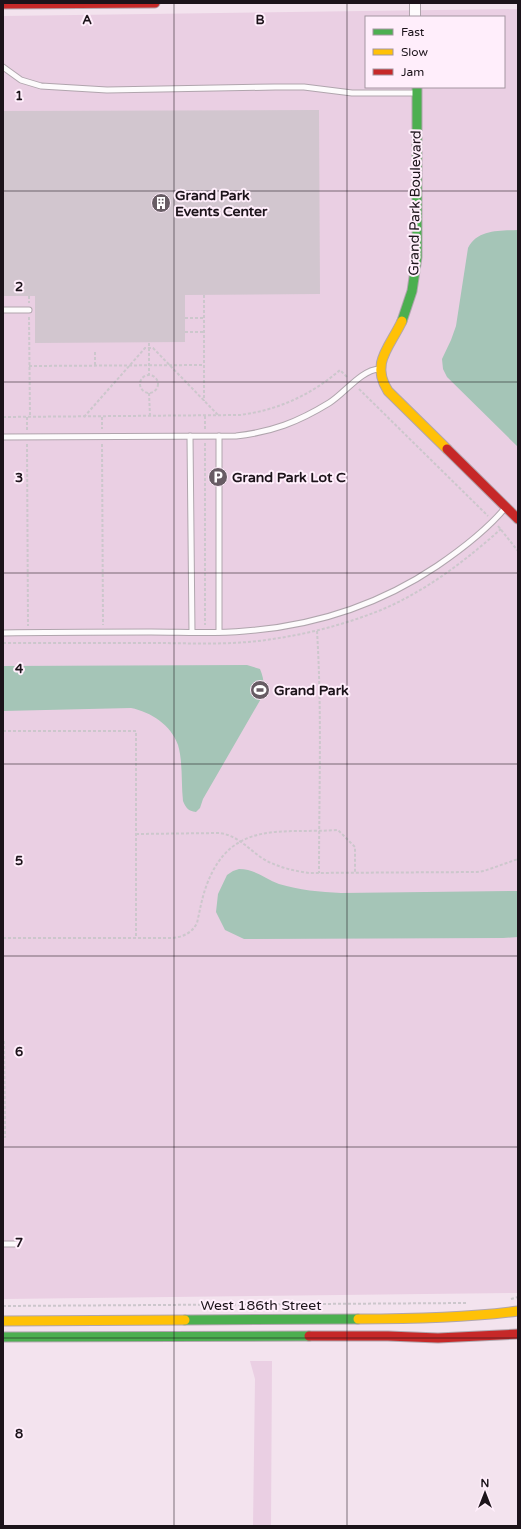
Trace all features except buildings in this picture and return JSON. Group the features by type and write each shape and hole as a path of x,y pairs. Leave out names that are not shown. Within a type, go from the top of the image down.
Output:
{"street":[{"path":"3,4 155,3"},
{"path":"415,3 415,16"},
{"name":"Grand Park Boulevard","path":"380,369 383,356 395,337 407,308 415,276 417,244 417,90"},
{"path":"380,369 380,378 388,391 518,519"},
{"name":"West 186th Street","path":"3,1321 426,1319 481,1316 518,1311"},
{"path":"3,1337 388,1336 438,1338 518,1334"}],"lane":[{"path":"3,67 22,80 41,86 107,90 223,87 297,87 352,93 417,90"},
{"path":"3,310 29,310"},
{"path":"3,437 236,436 257,433 291,423 331,402 368,372 380,369"},
{"path":"190,436 192,632"},
{"path":"219,436 219,632"},
{"path":"3,633 219,632 259,630 320,620 364,605 406,586 447,560 467,545 489,526 506,507"},
{"path":"3,1244 16,1244"}],"path":[{"path":"204,295 204,401"},
{"path":"28,643 27,437 30,366 29,296"},
{"path":"185,318 204,318"},
{"path":"185,332 204,332"},
{"path":"149,343 149,375"},
{"path":"84,417 145,348 153,348 219,416"},
{"path":"95,352 95,366"},
{"path":"30,366 204,365"},
{"path":"149,375 155,377 158,382 156,390 149,393 143,390 141,385 142,378 149,375"},
{"path":"149,393 150,416"},
{"path":"205,416 205,643"},
{"path":"102,417 103,643"},
{"path":"3,643 205,643 257,641 316,631 342,624 382,610 418,592 462,563 501,529"},
{"path":"316,631 318,669 319,873"},
{"path":"3,731 136,731 136,938"},
{"path":"3,938 172,938 184,935 191,932 197,923 203,897 212,873 228,850 248,837 270,832 319,832 338,830 355,847 356,873"},
{"path":"136,834 228,834 264,860 301,872 476,872 484,871 518,859"},
{"path":"3,1137 5,1137 4,1040"},
{"path":"505,1300 518,1297"},
{"path":"3,1306 473,1303"}],"shaded area":[{"name":"Grand Park","path":"518,9 518,1293 3,1299 3,16"},
{"path":"518,230 518,447 447,377 443,369 442,359 456,326 468,248 477,237 483,234 496,231"},
{"path":"247,665 260,669 264,683 262,697 203,799 200,808 196,812 188,809 183,801 181,758 175,738 171,731 153,716 131,708 3,711 3,666"},
{"path":"239,869 245,869 279,884 325,892 518,891 518,937 244,939 225,930 216,912 218,894 227,875"},
{"path":"250,1361 272,1361 271,1526 253,1526 255,1379"}],"traffic: fast":[{"path":"402,321 412,291 417,257 417,88"},
{"path":"185,1320 358,1319"},
{"path":"3,1337 309,1336"}],"traffic: slow":[{"path":"402,321 381,363 383,381 388,391 447,449"},
{"path":"358,1319 438,1318 518,1311"},
{"path":"3,1321 185,1320"}],"traffic: jam":[{"path":"3,4 155,3"},
{"path":"447,449 518,519"},
{"path":"309,1336 388,1336 438,1338 518,1334"}],"place":[{"name":"Grand Park Events Center","path":"161,203"},
{"name":"Grand Park Lot C","path":"218,477"},
{"name":"Grand Park","path":"260,690"}]}
